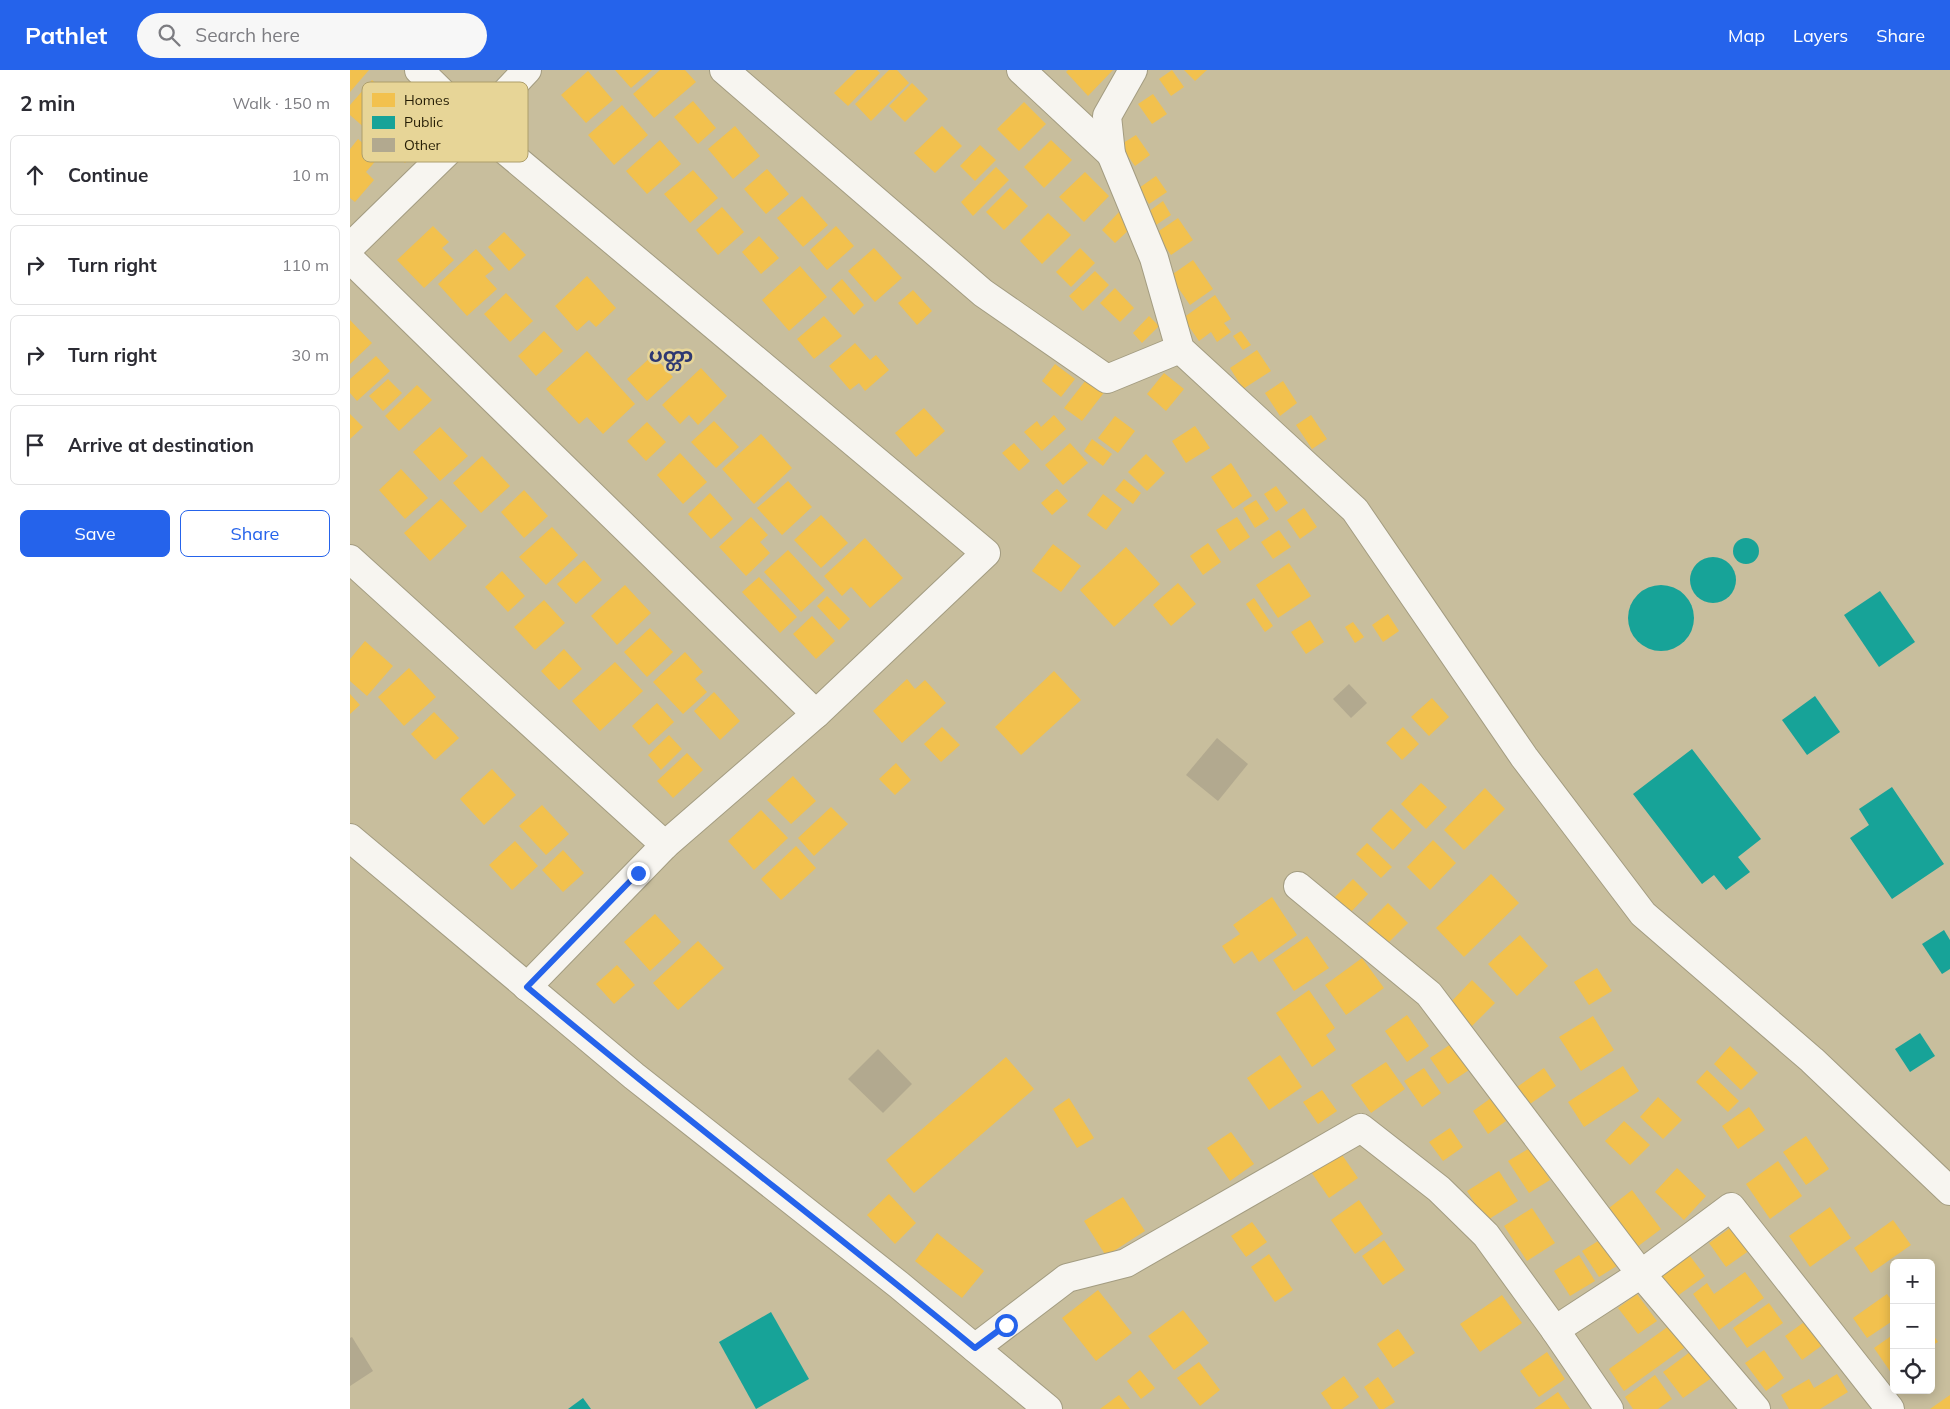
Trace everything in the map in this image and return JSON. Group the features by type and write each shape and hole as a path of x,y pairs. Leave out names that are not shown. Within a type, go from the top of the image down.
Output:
{"street":[{"path":"419,70 431,82"},
{"path":"516,82 527,70"},
{"path":"724,70 983,293 1107,379 1180,349"},
{"path":"1021,70 1111,154"},
{"path":"1133,70 1106,116 1111,154 1154,258 1180,349 1356,510 1524,757 1643,914 1812,1060 1950,1190"},
{"path":"350,247 437,162"},
{"path":"519,162 986,553 816,714 665,845 527,987"},
{"path":"350,259 816,714"},
{"path":"350,559 665,845"},
{"path":"350,838 634,1076 891,1279 1048,1409"},
{"path":"1298,886 1429,994 1641,1274 1756,1409"},
{"path":"975,1348 1067,1278 1126,1263 1362,1128 1439,1189 1486,1235 1556,1330 1608,1409"},
{"path":"1556,1330 1641,1274 1731,1207 1890,1409"}],"building: Homes":[{"path":"350,70 369,70 350,92"},
{"path":"615,70 652,70 631,88"},
{"path":"660,70 685,70 696,82 654,118 633,94"},
{"path":"857,70 877,70 880,73 848,106 834,93"},
{"path":"889,70 897,70 909,83 871,121 855,104"},
{"path":"1068,70 1113,70 1088,96 1066,72"},
{"path":"1172,70 1184,87 1171,96 1159,79"},
{"path":"1184,70 1207,70 1195,81"},
{"path":"588,71 613,100 586,123 561,95"},
{"path":"912,83 928,99 905,122 889,106"},
{"path":"362,91 362,126 350,115 350,105"},
{"path":"1153,94 1167,114 1152,124 1138,104"},
{"path":"693,101 716,128 698,144 674,117"},
{"path":"1024,102 1046,124 1019,151 997,129"},
{"path":"622,105 648,135 614,165 588,135"},
{"path":"735,126 760,156 733,179 708,149"},
{"path":"942,126 962,146 935,173 914,153"},
{"path":"1136,135 1150,155 1135,166 1120,145"},
{"path":"358,139 362,142 362,162 375,162 366,172 374,180 355,202 350,198 350,149"},
{"path":"660,140 681,164 647,194 626,171"},
{"path":"1051,140 1072,160 1044,188 1024,167"},
{"path":"980,145 996,160 975,181 960,166"},
{"path":"996,167 1009,180 973,216 961,202"},
{"path":"767,169 789,194 766,214 744,189"},
{"path":"693,170 718,198 690,223 664,194"},
{"path":"1085,172 1109,196 1084,222 1059,197"},
{"path":"1156,176 1167,192 1149,204 1139,188"},
{"path":"1010,188 1028,206 1004,230 986,212"},
{"path":"802,196 828,225 803,247 777,218"},
{"path":"1163,201 1171,215 1153,227 1144,215"},
{"path":"722,207 744,232 718,255 696,230"},
{"path":"1120,211 1134,225 1115,243 1102,230"},
{"path":"1048,213 1071,235 1042,264 1020,241"},
{"path":"1178,218 1193,240 1171,255 1156,233"},
{"path":"433,226 449,242 442,248 454,260 424,288 397,260"},
{"path":"836,226 854,246 827,270 810,250"},
{"path":"504,232 526,255 509,271 488,247"},
{"path":"759,236 779,258 761,274 742,252"},
{"path":"874,248 902,278 875,302 848,271"},
{"path":"1080,248 1095,263 1071,287 1056,272"},
{"path":"476,249 494,269 485,276 497,289 467,316 438,284"},
{"path":"1193,260 1213,289 1190,305 1170,276"},
{"path":"800,266 827,297 789,331 762,300"},
{"path":"1095,271 1109,285 1083,311 1069,296"},
{"path":"587,276 616,308 596,327 589,320 577,331 555,306"},
{"path":"842,279 864,305 854,315 831,289"},
{"path":"1115,288 1134,308 1120,322 1100,303"},
{"path":"913,290 932,311 917,325 898,303"},
{"path":"506,293 533,321 510,342 484,314"},
{"path":"1215,295 1231,319 1224,323 1231,332 1217,342 1211,332 1199,341 1183,318"},
{"path":"824,316 842,336 814,359 797,339"},
{"path":"1149,316 1159,326 1142,343 1133,333"},
{"path":"350,320 372,343 350,364"},
{"path":"544,331 563,351 536,376 518,356"},
{"path":"1241,331 1251,345 1243,350 1233,336"},
{"path":"855,343 870,360 876,355 889,370 865,391 859,383 850,390 829,366"},
{"path":"1257,350 1271,371 1243,389 1230,368"},
{"path":"587,351 635,404 603,434 587,417 579,424 546,389"},
{"path":"653,355 673,377 647,401 627,379"},
{"path":"376,356 390,371 357,401 350,393 350,379"},
{"path":"1055,364 1075,379 1061,397 1042,381"},
{"path":"701,368 727,396 698,425 689,415 680,424 662,405"},
{"path":"1164,373 1184,389 1166,411 1147,394"},
{"path":"1089,376 1106,390 1082,421 1064,408"},
{"path":"388,379 402,393 383,411 369,396"},
{"path":"1283,381 1297,403 1280,416 1265,393"},
{"path":"417,385 432,400 399,431 385,416"},
{"path":"924,408 945,431 916,457 895,433"},
{"path":"350,414 363,427 350,439"},
{"path":"1054,415 1066,429 1042,451 1024,432 1037,421 1041,427"},
{"path":"1311,415 1327,439 1312,449 1296,425"},
{"path":"1115,416 1135,431 1118,453 1098,438"},
{"path":"714,421 739,447 716,468 691,442"},
{"path":"647,422 666,442 646,461 627,441"},
{"path":"1195,426 1210,448 1186,463 1172,441"},
{"path":"440,427 468,456 440,481 413,452"},
{"path":"761,434 792,468 754,504 722,469"},
{"path":"1092,439 1112,454 1103,466 1084,451"},
{"path":"1014,443 1030,461 1019,471 1002,453"},
{"path":"1070,443 1088,463 1063,485 1045,465"},
{"path":"680,453 707,482 683,504 657,475"},
{"path":"1146,454 1165,473 1147,491 1128,472"},
{"path":"482,456 510,486 481,513 453,483"},
{"path":"1231,463 1252,496 1233,509 1211,477"},
{"path":"401,469 428,498 405,519 379,490"},
{"path":"1124,479 1141,493 1133,504 1115,490"},
{"path":"788,481 812,507 782,535 757,508"},
{"path":"1276,486 1288,503 1276,512 1264,494"},
{"path":"1057,489 1068,501 1052,515 1041,503"},
{"path":"524,490 548,516 524,538 501,512"},
{"path":"710,493 733,519 711,539 688,514"},
{"path":"1103,494 1122,509 1106,530 1087,515"},
{"path":"441,499 467,526 430,561 404,533"},
{"path":"1256,500 1269,519 1255,528 1243,508"},
{"path":"1304,508 1317,527 1300,539 1287,520"},
{"path":"821,515 848,543 821,568 794,540"},
{"path":"751,517 768,535 760,542 770,553 746,576 719,547"},
{"path":"1237,517 1250,537 1230,551 1216,530"},
{"path":"552,527 578,555 546,585 519,557"},
{"path":"1279,530 1291,547 1273,559 1261,542"},
{"path":"865,538 903,578 870,608 851,587 842,596 824,576"},
{"path":"1208,543 1221,562 1203,575 1190,556"},
{"path":"1053,544 1081,566 1061,592 1032,571"},
{"path":"1126,547 1160,584 1114,627 1080,590"},
{"path":"788,550 825,590 801,612 764,572"},
{"path":"584,560 602,580 576,604 557,584"},
{"path":"1289,563 1311,596 1278,618 1256,585"},
{"path":"502,571 525,596 508,612 485,587"},
{"path":"759,577 797,617 780,633 742,592"},
{"path":"1178,583 1196,604 1171,626 1153,605"},
{"path":"625,585 651,613 617,645 591,616"},
{"path":"827,596 850,619 839,630 817,606"},
{"path":"1254,598 1273,626 1265,632 1246,604"},
{"path":"544,600 565,623 535,650 514,627"},
{"path":"1388,614 1399,631 1383,642 1372,625"},
{"path":"812,616 835,641 816,659 793,634"},
{"path":"1310,620 1324,642 1306,654 1291,632"},
{"path":"1353,622 1364,637 1355,643 1345,627"},
{"path":"650,628 673,652 647,677 624,652"},
{"path":"365,641 393,666 367,696 350,681 350,659"},
{"path":"564,649 582,669 559,690 541,671"},
{"path":"685,652 703,672 695,679 707,692 683,714 653,682"},
{"path":"615,662 643,691 600,731 572,701"},
{"path":"409,668 436,697 404,726 378,697"},
{"path":"1054,671 1081,700 1021,755 995,727"},
{"path":"907,679 915,689 925,680 946,703 902,743 873,711"},
{"path":"714,692 740,721 720,740 694,711"},
{"path":"350,694 360,705 350,714"},
{"path":"1432,698 1449,717 1429,736 1411,717"},
{"path":"657,703 674,722 649,745 632,726"},
{"path":"434,712 459,738 435,760 411,734"},
{"path":"942,727 960,745 941,762 924,744"},
{"path":"1403,727 1419,744 1402,760 1386,743"},
{"path":"669,735 682,749 661,770 648,755"},
{"path":"687,753 703,770 673,798 657,781"},
{"path":"896,763 911,780 895,795 879,779"},
{"path":"492,769 516,795 484,825 460,799"},
{"path":"793,776 816,801 791,824 767,800"},
{"path":"1421,783 1447,807 1426,829 1401,804"},
{"path":"1485,788 1505,809 1464,850 1444,830"},
{"path":"542,805 569,834 546,855 519,826"},
{"path":"831,807 848,824 814,856 798,838"},
{"path":"1391,809 1412,830 1393,850 1371,829"},
{"path":"761,810 788,838 754,870 728,841"},
{"path":"1433,840 1456,863 1430,890 1407,867"},
{"path":"515,841 538,866 512,890 489,865"},
{"path":"1367,843 1392,867 1381,878 1356,854"},
{"path":"796,846 816,868 781,900 761,879"},
{"path":"563,850 584,873 563,892 542,870"},
{"path":"1491,874 1519,903 1464,957 1436,928"},
{"path":"1353,879 1368,894 1349,914 1334,898"},
{"path":"1272,897 1297,935 1259,962 1252,951 1234,964 1222,946 1240,934 1233,925"},
{"path":"1388,903 1408,923 1387,944 1367,924"},
{"path":"655,914 681,942 650,971 624,942"},
{"path":"1520,935 1548,966 1517,996 1488,964"},
{"path":"1307,936 1329,968 1294,991 1273,960"},
{"path":"698,941 724,968 678,1010 653,983"},
{"path":"1362,958 1384,988 1346,1015 1325,985"},
{"path":"617,965 635,985 614,1004 596,984"},
{"path":"1597,968 1612,991 1589,1005 1574,982"},
{"path":"1472,980 1495,1003 1471,1027 1448,1005"},
{"path":"1309,990 1335,1028 1326,1035 1336,1050 1312,1067 1276,1013"},
{"path":"1407,1015 1429,1046 1407,1062 1385,1031"},
{"path":"1593,1016 1614,1050 1581,1071 1559,1037"},
{"path":"1451,1044 1469,1070 1448,1084 1430,1058"},
{"path":"1730,1046 1758,1073 1741,1090 1714,1064"},
{"path":"1280,1055 1302,1087 1269,1110 1247,1078"},
{"path":"1006,1057 1034,1089 914,1193 886,1160"},
{"path":"1386,1062 1405,1089 1371,1113 1351,1085"},
{"path":"1623,1066 1639,1091 1584,1127 1568,1102"},
{"path":"1424,1068 1441,1093 1422,1107 1404,1081"},
{"path":"1544,1068 1556,1086 1530,1104 1517,1087"},
{"path":"1707,1070 1739,1101 1728,1112 1696,1082"},
{"path":"1322,1090 1337,1111 1318,1124 1303,1102"},
{"path":"1658,1097 1682,1120 1663,1139 1640,1117"},
{"path":"1069,1098 1094,1138 1077,1148 1053,1109"},
{"path":"1491,1098 1506,1121 1488,1134 1473,1111"},
{"path":"1749,1107 1765,1130 1738,1149 1722,1126"},
{"path":"1624,1121 1650,1145 1630,1165 1605,1141"},
{"path":"1450,1128 1463,1147 1443,1161 1429,1142"},
{"path":"1231,1132 1254,1164 1230,1181 1207,1148"},
{"path":"1806,1136 1829,1169 1806,1185 1783,1152"},
{"path":"1530,1148 1550,1180 1529,1193 1508,1161"},
{"path":"1338,1149 1358,1178 1329,1198 1309,1169"},
{"path":"1778,1161 1802,1196 1770,1219 1746,1184"},
{"path":"1677,1168 1706,1196 1684,1220 1655,1192"},
{"path":"1499,1171 1518,1201 1486,1221 1467,1191"},
{"path":"1632,1190 1661,1229 1637,1247 1609,1208"},
{"path":"889,1194 916,1223 895,1244 867,1215"},
{"path":"1123,1197 1145,1231 1106,1256 1084,1221"},
{"path":"1359,1200 1383,1234 1355,1254 1331,1220"},
{"path":"1830,1207 1851,1238 1810,1267 1789,1236"},
{"path":"1532,1208 1555,1243 1527,1261 1504,1226"},
{"path":"1893,1220 1911,1245 1871,1273 1854,1248"},
{"path":"1252,1222 1267,1242 1246,1257 1231,1236"},
{"path":"1733,1226 1750,1250 1726,1267 1709,1243"},
{"path":"937,1233 984,1271 962,1298 915,1261"},
{"path":"1603,1238 1620,1264 1599,1277 1582,1251"},
{"path":"1384,1240 1405,1270 1383,1285 1362,1256"},
{"path":"1269,1254 1293,1290 1275,1302 1251,1267"},
{"path":"1579,1255 1595,1281 1570,1296 1554,1271"},
{"path":"1690,1256 1705,1276 1676,1297 1661,1276"},
{"path":"1745,1272 1764,1298 1719,1330 1693,1294 1707,1283 1714,1294"},
{"path":"1098,1290 1132,1333 1096,1361 1062,1318"},
{"path":"1637,1294 1657,1321 1638,1334 1618,1308"},
{"path":"1887,1294 1890,1298 1890,1323 1867,1338 1853,1318"},
{"path":"1502,1295 1522,1323 1480,1352 1460,1324"},
{"path":"1769,1303 1783,1323 1747,1348 1733,1328"},
{"path":"1183,1310 1209,1343 1174,1370 1148,1336"},
{"path":"1807,1320 1824,1344 1802,1360 1785,1336"},
{"path":"1673,1323 1688,1345 1624,1391 1609,1369"},
{"path":"1398,1329 1415,1353 1393,1368 1377,1344"},
{"path":"1890,1337 1890,1371 1874,1348"},
{"path":"1694,1349 1713,1377 1683,1398 1663,1372"},
{"path":"1764,1350 1784,1378 1766,1391 1745,1363"},
{"path":"1547,1352 1565,1379 1539,1397 1520,1371"},
{"path":"1199,1362 1220,1390 1200,1406 1177,1378"},
{"path":"1140,1370 1155,1388 1141,1399 1127,1381"},
{"path":"1837,1374 1848,1392 1820,1409 1789,1409 1781,1395 1809,1379 1814,1388"},
{"path":"1655,1375 1672,1399 1658,1409 1633,1409 1625,1397"},
{"path":"1344,1376 1359,1397 1342,1409 1332,1409 1321,1393"},
{"path":"1378,1377 1395,1402 1384,1409 1379,1409 1364,1387"},
{"path":"1558,1392 1570,1409 1534,1409"},
{"path":"1119,1395 1130,1409 1100,1409"},
{"path":"1950,1395 1950,1409 1930,1409"}],"building: Public":[{"path":"1746,538 1755,542 1759,551 1755,560 1746,564 1737,560 1733,551 1737,542"},
{"path":"1708,557 1718,557 1732,567 1736,580 1732,593 1726,599 1718,603 1708,603 1694,593 1690,585 1690,575 1700,561"},
{"path":"1661,585 1674,588 1684,595 1691,605 1694,618 1691,631 1684,641 1674,648 1661,651 1648,648 1638,641 1631,631 1628,618 1631,605 1638,595 1648,588"},
{"path":"1880,591 1915,642 1879,667 1844,615"},
{"path":"1815,696 1840,732 1807,755 1782,720"},
{"path":"1692,749 1761,839 1738,857 1750,872 1726,890 1714,875 1702,884 1633,794"},
{"path":"1892,787 1944,864 1892,899 1850,838 1869,825 1859,809"},
{"path":"1944,930 1950,940 1950,969 1942,974 1922,944"},
{"path":"1920,1033 1935,1056 1910,1072 1895,1049"},
{"path":"771,1312 809,1379 756,1409 719,1342"},
{"path":"583,1398 591,1409 568,1409"}],"building: Other":[{"path":"1349,684 1367,703 1351,718 1333,699"},
{"path":"1217,738 1248,764 1218,801 1186,775"},
{"path":"878,1049 912,1084 883,1113 848,1079"},
{"path":"352,1337 373,1371 350,1386 350,1338"}],"district":[{"name":"ပတ္တာ","path":"671,354"}],"route":[{"path":"638,873 527,987 634,1076 899,1285 975,1348 1006,1325"}]}
